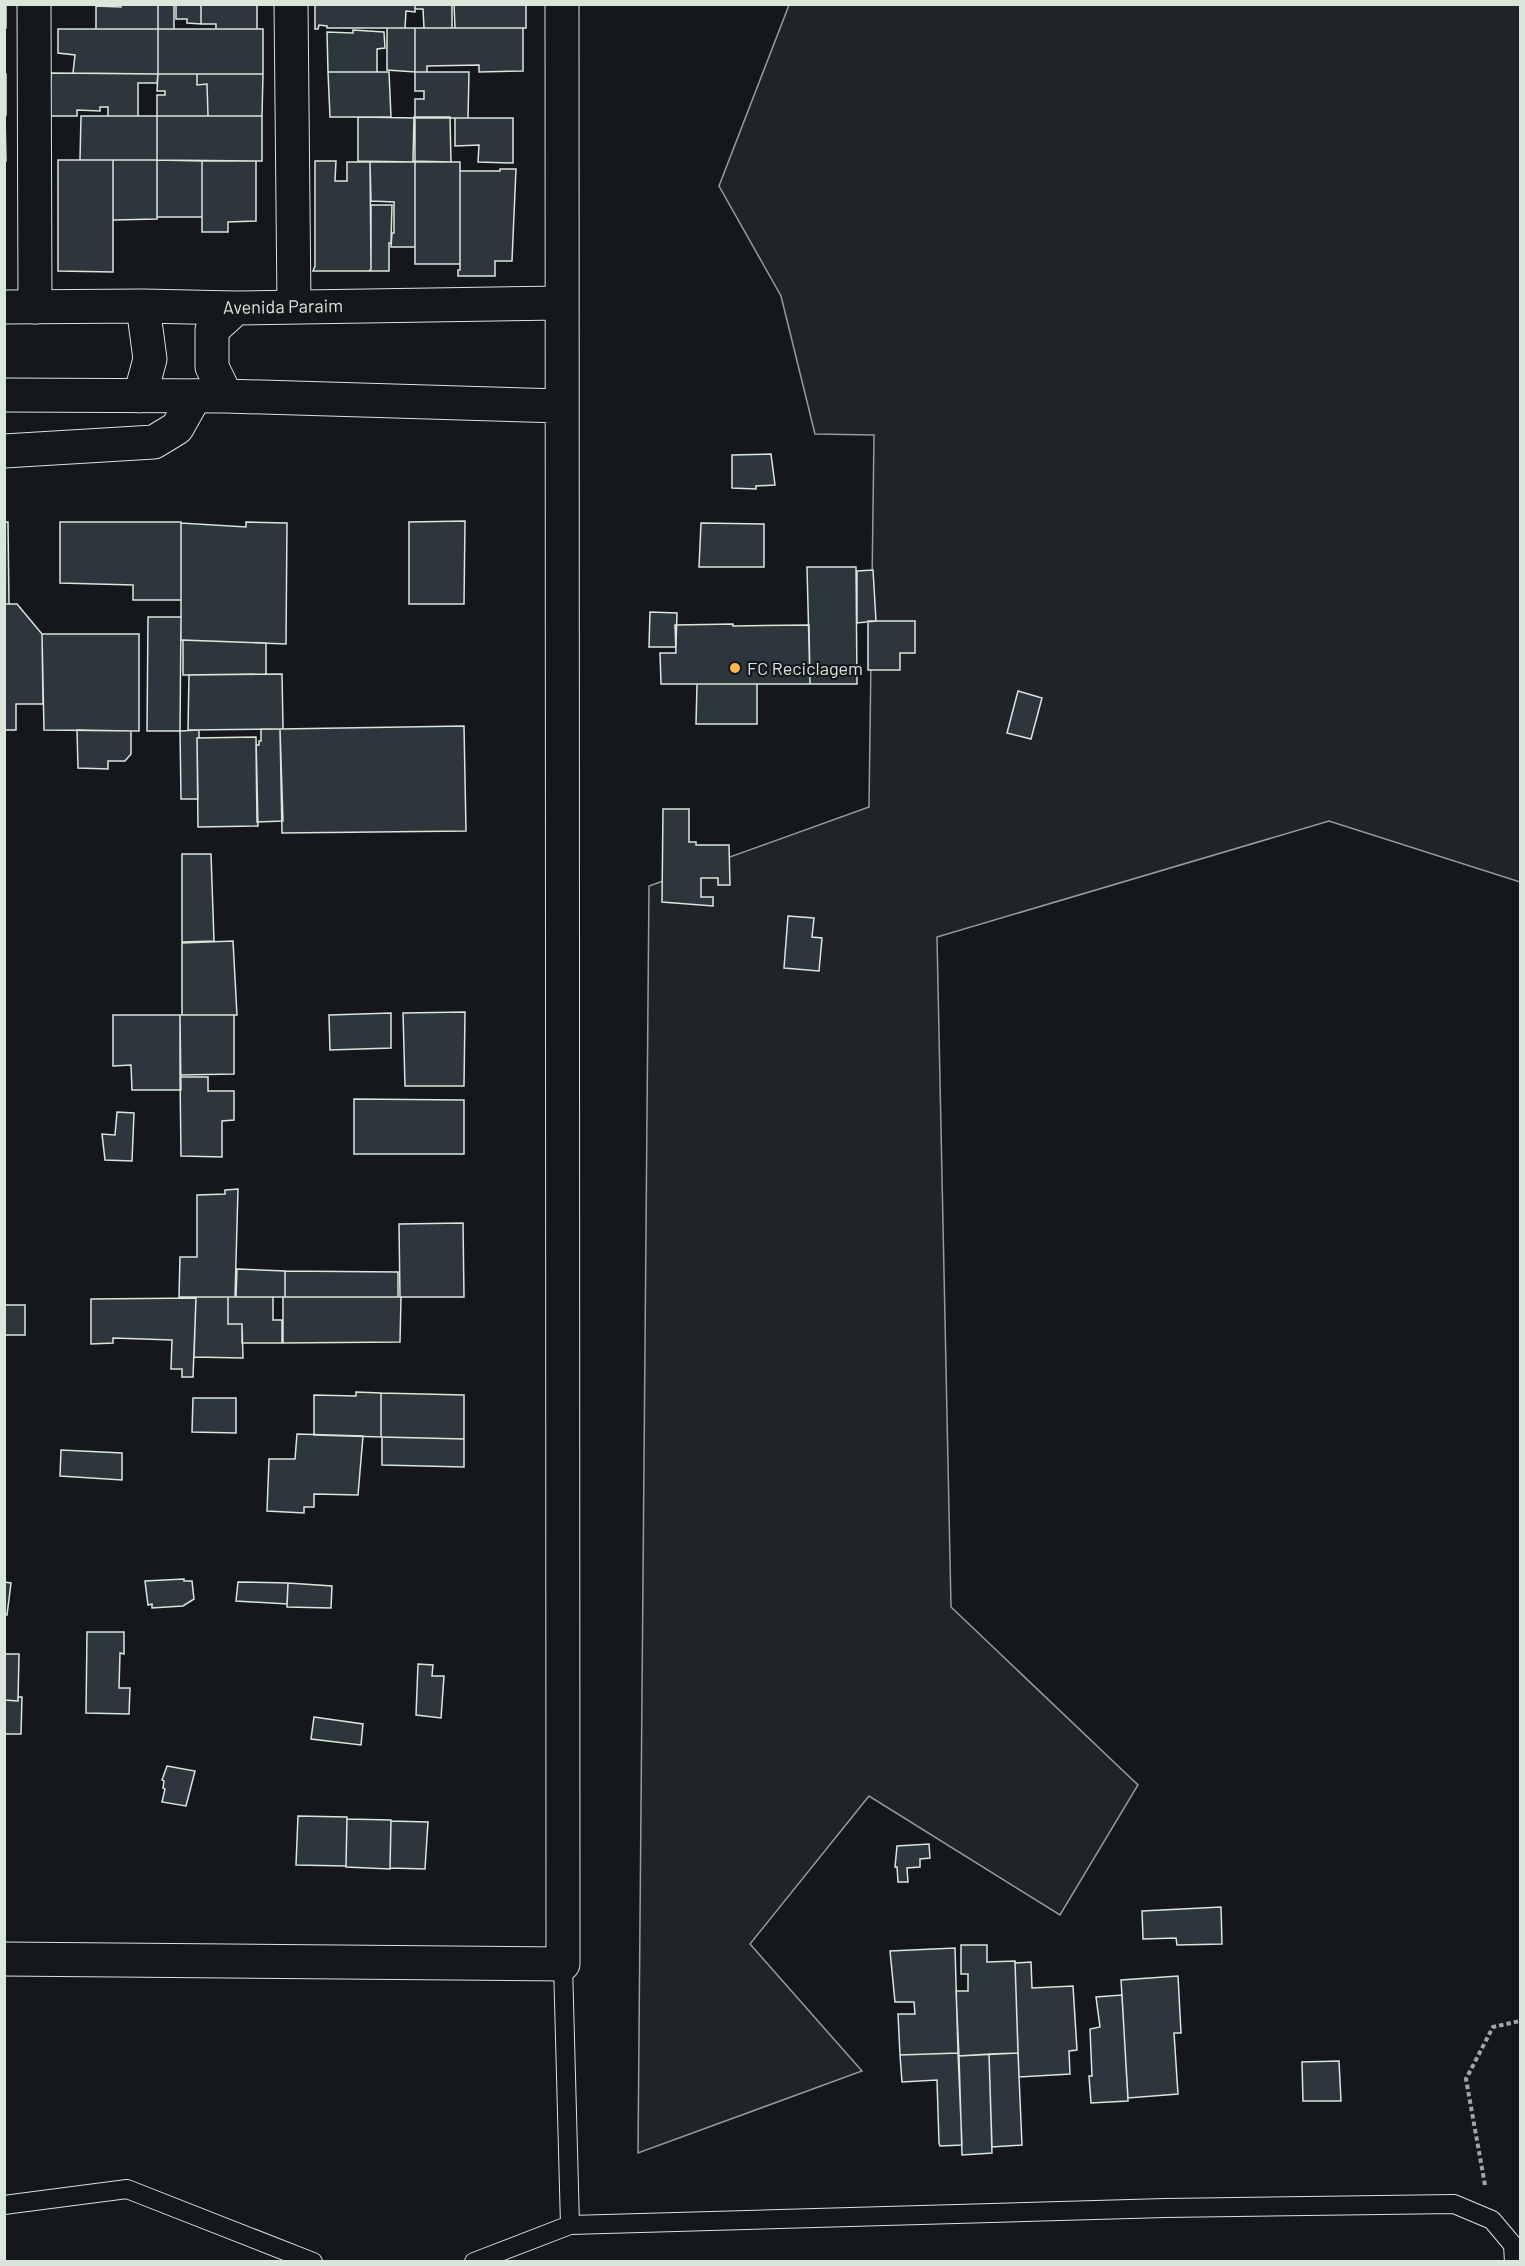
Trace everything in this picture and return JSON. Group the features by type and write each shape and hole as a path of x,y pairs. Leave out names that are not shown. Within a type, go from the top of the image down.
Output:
{"main road":[{"path":"20,307 34,4"},
{"path":"291,4 294,306"},
{"path":"4,1959 563,1964 562,4"},
{"name":"Avenida Paraim","path":"20,307 236,308 562,303"},
{"path":"140,396 150,359 143,306"},
{"path":"4,451 154,442 177,428 210,396 212,330 236,308"},
{"path":"4,395 210,396 562,406"}],"lane":[{"path":"563,1964 570,2225"},
{"path":"4,2205 127,2189 313,2262"},
{"path":"474,2262 570,2225 1165,2208 1454,2204 1492,2220 1513,2245 1514,2262"}],"path":[{"path":"1492,2220 1466,2079 1494,2027 1521,2021"}],"shaded area":[{"path":"789,5 1520,5 1520,882 1329,821 937,937 951,1607 1138,1785 1060,1915 869,1796 750,1944 862,2071 638,2153 649,886 869,807 874,435 815,434 781,296 719,186"}],"building":[{"path":"4,4 6,4 6,28 4,28"},
{"path":"121,4 158,4 158,29 96,29 96,6 121,7"},
{"path":"158,4 174,4 174,29 158,29"},
{"path":"176,4 201,4 201,24 187,23 187,19 176,19"},
{"path":"201,4 257,4 257,29 216,29 216,24 201,24"},
{"path":"315,4 415,4 415,12 406,11 405,28 327,28 327,26 319,25 318,29 315,29"},
{"path":"415,4 452,4 452,28 424,28 423,9 415,9"},
{"path":"454,4 526,4 526,28 455,28"},
{"path":"387,28 415,28 415,72 387,70"},
{"path":"415,28 523,28 523,71 479,72 479,65 427,66 427,72 415,72"},
{"path":"58,29 158,29 158,74 73,73 75,55 58,53"},
{"path":"158,29 263,29 263,74 158,74"},
{"path":"353,30 384,32 385,48 377,49 377,72 328,72 327,32 353,33"},
{"path":"328,72 389,72 391,117 330,117"},
{"path":"415,72 469,72 468,118 415,118 415,99 424,99 424,91 415,91"},
{"path":"51,73 158,74 157,83 138,83 138,116 108,116 108,107 100,107 100,111 77,110 77,116 49,116"},
{"path":"4,74 6,74 6,115 4,115"},
{"path":"158,74 197,74 197,85 207,84 208,116 157,116 157,95 165,95 165,91 157,91"},
{"path":"197,74 263,74 262,116 208,116 207,84 197,85"},
{"path":"5,115 6,161 4,161"},
{"path":"81,116 157,116 157,160 80,160"},
{"path":"157,116 262,116 262,161 157,160"},
{"path":"358,117 415,118 415,162 358,161"},
{"path":"414,117 450,117 451,162 413,161"},
{"path":"455,118 513,118 513,163 478,162 479,145 455,146"},
{"path":"58,160 113,160 113,272 58,271"},
{"path":"113,160 157,160 157,219 113,220"},
{"path":"157,160 202,161 202,217 157,217"},
{"path":"202,161 256,161 256,221 228,222 228,232 202,232"},
{"path":"315,161 336,161 335,181 347,181 347,162 370,162 371,269 369,271 313,271 315,266"},
{"path":"370,162 415,162 415,247 391,247 392,233 394,233 394,202 371,201"},
{"path":"415,162 460,162 460,264 415,264"},
{"path":"500,169 516,169 512,261 495,261 495,276 458,276 458,270 460,270 460,171 500,171"},
{"path":"371,205 392,205 389,271 369,271 371,269"},
{"path":"771,454 775,485 756,486 756,489 732,488 732,455"},
{"path":"465,521 464,604 409,604 409,522"},
{"path":"4,522 8,522 9,604 4,604"},
{"path":"60,522 181,522 181,600 133,600 133,585 60,583"},
{"path":"246,522 287,523 286,644 181,640 181,523 246,527"},
{"path":"701,523 764,524 764,567 699,567"},
{"path":"807,567 856,567 857,684 810,684"},
{"path":"873,570 876,621 857,623 857,571"},
{"path":"4,604 17,604 42,634 43,704 16,704 16,730 4,730"},
{"path":"650,612 677,613 676,647 649,647"},
{"path":"148,617 181,617 180,731 147,731"},
{"path":"868,621 915,621 915,653 900,653 900,670 868,670"},
{"name":"FC Reciclagem","path":"733,624 733,626 809,625 810,684 661,684 660,653 676,653 675,625"},
{"path":"42,634 139,634 139,731 44,730"},
{"path":"183,640 266,643 266,674 183,675"},
{"path":"282,674 283,729 188,730 189,675"},
{"path":"697,684 757,684 757,724 696,724"},
{"path":"1018,691 1042,698 1031,739 1007,733"},
{"path":"464,726 466,831 282,833 280,729"},
{"path":"261,729 280,729 283,821 257,822 256,745 259,745 261,741"},
{"path":"77,730 131,731 131,754 125,761 108,761 108,769 78,768"},
{"path":"199,730 199,738 197,738 198,799 181,799 180,731"},
{"path":"256,737 258,826 198,827 197,738"},
{"path":"663,809 689,809 689,842 696,842 696,845 729,845 730,885 718,885 718,878 701,878 701,897 713,897 713,906 662,902"},
{"path":"182,854 211,854 214,941 182,942"},
{"path":"788,916 814,918 812,937 822,938 819,971 784,968"},
{"path":"233,941 237,1015 182,1015 182,943"},
{"path":"465,1012 464,1086 405,1086 403,1013"},
{"path":"391,1013 391,1048 330,1050 329,1015"},
{"path":"113,1015 180,1015 181,1090 132,1090 131,1065 113,1066"},
{"path":"180,1015 234,1015 234,1074 180,1075"},
{"path":"180,1077 208,1077 208,1091 234,1091 234,1120 222,1121 222,1157 181,1156"},
{"path":"354,1099 464,1100 464,1154 354,1154"},
{"path":"117,1112 134,1113 132,1161 105,1160 102,1134 115,1135"},
{"path":"238,1189 235,1297 179,1297 180,1257 197,1257 197,1195 225,1194 225,1190"},
{"path":"463,1223 464,1297 400,1297 399,1224"},
{"path":"237,1269 285,1271 285,1297 236,1297"},
{"path":"285,1271 398,1272 398,1297 285,1297"},
{"path":"181,1297 228,1297 228,1324 242,1324 243,1358 194,1357 196,1298"},
{"path":"228,1297 273,1297 273,1320 282,1320 282,1343 242,1343 242,1324 228,1324"},
{"path":"283,1297 401,1297 400,1342 283,1343"},
{"path":"196,1298 193,1377 182,1377 182,1369 171,1369 172,1340 113,1338 113,1343 91,1344 91,1299"},
{"path":"4,1305 25,1305 25,1335 4,1335"},
{"path":"356,1392 381,1393 381,1437 314,1435 314,1395 356,1396"},
{"path":"381,1393 464,1395 464,1439 381,1437"},
{"path":"193,1398 236,1398 236,1433 192,1432"},
{"path":"297,1434 363,1436 358,1495 314,1494 314,1507 304,1507 304,1513 267,1511 269,1459 295,1459"},
{"path":"382,1437 464,1439 464,1467 382,1465"},
{"path":"61,1450 122,1453 122,1480 60,1476"},
{"path":"184,1579 184,1581 192,1581 194,1599 183,1606 152,1608 152,1604 148,1605 145,1581"},
{"path":"4,1582 11,1583 7,1615 4,1615"},
{"path":"238,1582 288,1583 287,1604 236,1601"},
{"path":"288,1583 332,1586 331,1608 287,1607"},
{"path":"87,1632 124,1632 124,1654 120,1653 119,1688 130,1688 129,1714 86,1713"},
{"path":"4,1654 19,1654 18,1701 4,1700"},
{"path":"418,1664 433,1665 432,1676 444,1676 441,1718 416,1715"},
{"path":"18,1697 22,1697 21,1734 4,1734 4,1700 18,1701"},
{"path":"314,1717 363,1724 361,1745 311,1739"},
{"path":"167,1766 195,1771 186,1806 162,1802 165,1789 162,1780"},
{"path":"298,1816 347,1817 346,1866 296,1865"},
{"path":"347,1819 391,1820 390,1869 346,1867"},
{"path":"391,1821 428,1822 425,1869 390,1868"},
{"path":"929,1844 930,1858 920,1859 920,1867 907,1868 908,1882 898,1882 897,1867 895,1867 897,1846"},
{"path":"1221,1907 1222,1944 1177,1945 1176,1938 1143,1939 1142,1911"},
{"path":"961,1945 987,1945 987,1962 1015,1961 1018,2053 959,2056 956,1991 968,1991 968,1974 961,1974"},
{"path":"955,1948 958,2053 900,2055 898,2014 915,2014 914,2002 895,2002 890,1951"},
{"path":"1031,1962 1032,1988 1073,1986 1077,2050 1069,2051 1070,2074 1019,2077 1015,1963"},
{"path":"1178,1976 1181,2033 1174,2033 1178,2094 1128,2098 1121,1980"},
{"path":"1122,1995 1128,2101 1091,2103 1090,2029 1100,2027 1096,1997"},
{"path":"958,2053 962,2145 940,2146 937,2080 902,2082 900,2055"},
{"path":"1018,2053 1022,2145 992,2147 989,2054"},
{"path":"989,2054 992,2153 962,2155 959,2056"},
{"path":"1339,2061 1341,2101 1303,2101 1302,2062"}],"place":[{"name":"FC Reciclagem","path":"735,668"}]}
